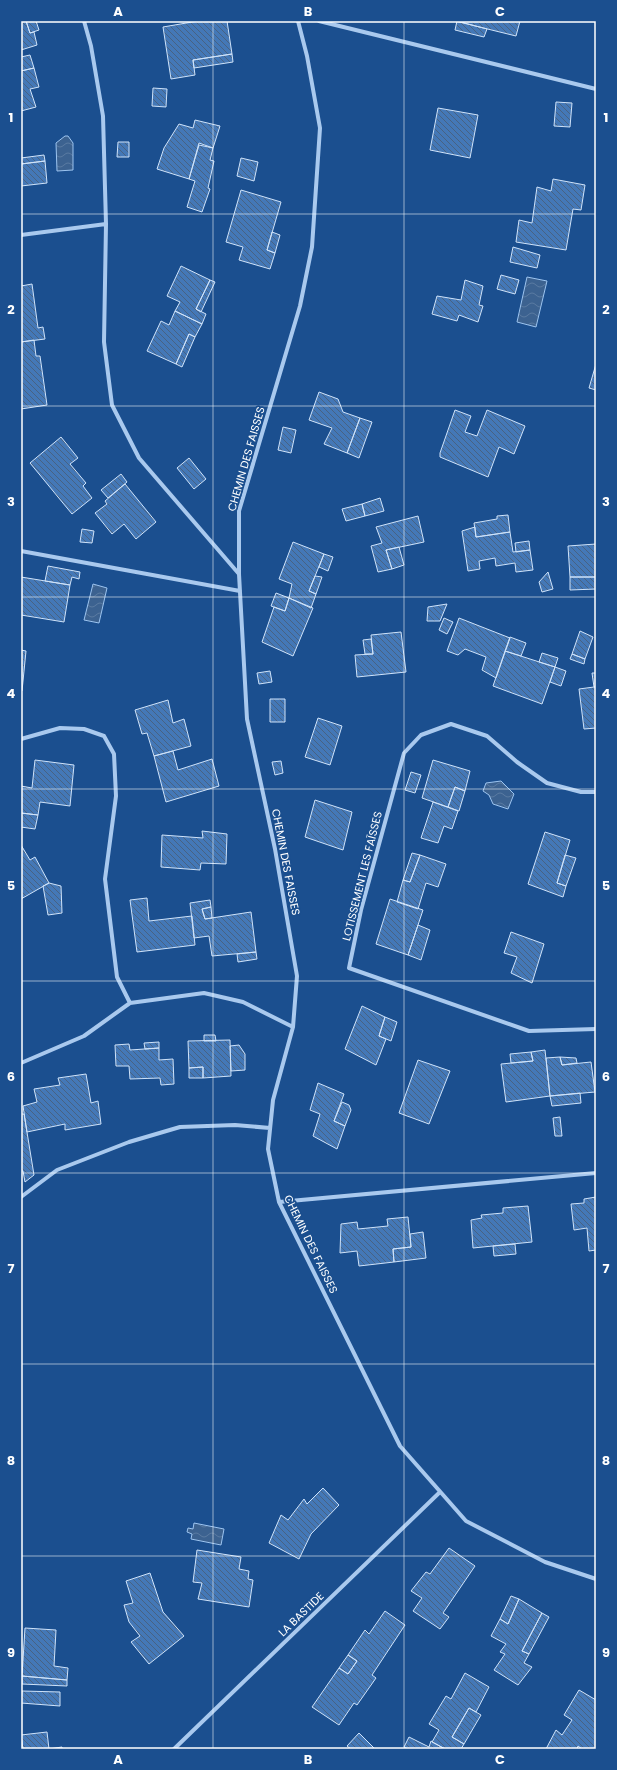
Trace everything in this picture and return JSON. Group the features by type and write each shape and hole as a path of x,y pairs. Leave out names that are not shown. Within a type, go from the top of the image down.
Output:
{"street":[{"path":"84,21 91,46 104,116 106,224 104,342 112,405 139,458 239,574"},
{"name":"CHEMIN DES FAISSES","path":"298,21 307,56 320,128 312,247 300,306 239,511 239,574 248,719 275,849 297,976 293,1027 273,1100 268,1149 278,1202 400,1446 466,1521 545,1562 596,1579"},
{"path":"319,21 596,89"},
{"path":"21,235 106,224"},
{"path":"21,551 240,591"},
{"name":"LOTISSEMENT LES FAÏSSES","path":"596,792 581,792 547,783 517,762 487,736 451,724 421,734 404,753 361,910 349,968 529,1032 596,1029"},
{"path":"21,739 60,728 84,729 104,736 114,754 116,796 105,879 117,977 130,1003"},
{"path":"21,1063 84,1036 130,1003 204,993 243,1002 293,1027"},
{"path":"21,1197 57,1170 129,1142 180,1126 235,1125 270,1128"},
{"path":"278,1202 596,1173"},
{"name":"LA BASTIDE","path":"174,1749 440,1492"}],"water":[{"path":"65,136 68,136 73,143 73,170 57,171 56,143"},
{"path":"527,277 547,281 536,327 517,322"},
{"path":"93,584 107,588 99,623 84,620"},
{"path":"501,781 514,794 508,809 493,804 489,795 483,791 486,783"},
{"path":"194,1523 224,1529 221,1545 191,1539 192,1534 187,1532 188,1528 193,1529"}],"building":[{"path":"21,21 26,21 30,33 34,32 37,45 21,50"},
{"path":"26,21 36,21 39,30 30,33"},
{"path":"198,21 227,21 232,54 193,60 195,75 171,79 163,27"},
{"path":"455,21 520,21 516,36"},
{"path":"457,21 487,29 484,37 455,30"},
{"path":"232,54 233,62 194,68 193,60"},
{"path":"30,55 34,68 21,71 21,57"},
{"path":"34,68 39,87 30,89 36,107 21,111 21,71"},
{"path":"153,88 167,89 166,107 152,106"},
{"path":"556,102 572,103 570,127 554,126"},
{"path":"438,108 478,115 470,158 430,150"},
{"path":"195,120 220,126 213,148 199,143 189,179 157,169 164,148 179,124 193,128"},
{"path":"118,142 129,142 129,157 117,157"},
{"path":"199,145 213,148 210,160 214,161 208,188 210,189 202,212 187,207 195,181 189,179"},
{"path":"44,155 45,161 21,164 21,158"},
{"path":"241,158 258,162 254,181 237,176"},
{"path":"45,161 47,183 21,186 21,164"},
{"path":"553,179 585,185 581,210 573,209 566,250 516,242 519,220 532,223 537,187 551,191"},
{"path":"241,190 281,202 267,250 275,253 270,269 239,260 243,247 226,242"},
{"path":"272,232 280,235 275,253 267,250"},
{"path":"513,247 540,255 537,268 510,262"},
{"path":"181,266 210,280 196,309 206,314 202,324 175,311 180,302 167,296"},
{"path":"501,275 519,280 515,294 497,289"},
{"path":"210,280 215,282 201,312 196,309"},
{"path":"465,280 483,286 479,305 483,306 478,322 459,315 457,321 432,314 437,296 461,300"},
{"path":"32,284 38,328 43,327 45,339 21,342 21,286"},
{"path":"175,311 202,324 195,337 189,334 176,364 147,351 161,321 169,325"},
{"path":"189,334 195,337 182,367 176,364"},
{"path":"34,340 36,356 40,356 47,405 21,409 21,342"},
{"path":"596,364 596,390 589,388"},
{"path":"319,392 338,399 343,412 360,418 347,453 324,444 332,428 309,420"},
{"path":"455,410 471,416 465,432 477,436 487,410 525,426 514,454 499,447 488,477 440,457 440,453"},
{"path":"360,418 372,422 359,458 347,453"},
{"path":"283,427 296,430 291,453 278,450"},
{"path":"61,437 78,458 70,464 86,483 83,486 92,498 72,514 30,463"},
{"path":"189,458 206,479 194,489 177,468"},
{"path":"121,474 127,482 108,498 101,490"},
{"path":"125,484 156,522 136,539 124,524 112,534 95,513 107,504 105,501"},
{"path":"380,498 384,511 365,516 362,504"},
{"path":"362,504 365,516 346,521 342,509"},
{"path":"508,515 510,532 476,537 474,523 497,519 497,516"},
{"path":"418,516 424,542 386,550 392,569 378,572 371,546 382,543 376,527"},
{"path":"475,527 476,537 510,532 513,552 530,550 533,570 516,572 515,563 496,566 495,558 479,561 480,569 468,571 462,531"},
{"path":"82,529 94,531 92,543 80,542"},
{"path":"529,541 530,550 516,552 515,543"},
{"path":"293,542 324,554 309,591 316,594 311,608 289,598 292,584 279,579"},
{"path":"596,544 596,577 570,577 568,546"},
{"path":"399,547 404,565 392,569 386,550"},
{"path":"324,554 333,557 328,571 319,567"},
{"path":"48,566 80,572 79,579 72,577 70,585 45,581"},
{"path":"548,572 553,589 542,592 539,582"},
{"path":"315,576 322,577 316,594 309,591"},
{"path":"21,577 70,585 64,622 21,615"},
{"path":"570,577 596,577 596,589 570,590"},
{"path":"276,593 289,598 285,611 271,606"},
{"path":"289,598 313,608 293,656 262,642 274,607 285,611"},
{"path":"447,604 440,621 427,621 428,607"},
{"path":"444,618 453,622 447,634 439,630"},
{"path":"459,618 510,638 496,678 482,670 486,657 465,649 458,655 447,651"},
{"path":"580,631 593,637 585,659 572,654"},
{"path":"401,632 406,672 357,677 355,655 373,654 371,635"},
{"path":"510,637 526,643 521,656 505,651"},
{"path":"371,639 373,654 365,654 363,640"},
{"path":"21,650 26,651 22,691 21,691"},
{"path":"505,651 555,667 542,704 493,686"},
{"path":"542,653 558,658 555,667 539,662"},
{"path":"572,654 585,659 584,664 570,659"},
{"path":"555,667 566,671 561,686 550,682"},
{"path":"270,671 272,682 259,684 257,673"},
{"path":"592,673 596,673 596,687 594,687"},
{"path":"596,687 596,728 584,729 579,689"},
{"path":"270,699 285,699 285,722 270,722"},
{"path":"168,700 173,723 184,719 191,746 154,756 147,733 142,734 135,710"},
{"path":"318,718 342,726 330,765 305,757"},
{"path":"173,751 178,770 212,759 219,786 166,802 154,756"},
{"path":"35,760 74,765 70,806 40,802 38,815 21,813 21,786 32,788"},
{"path":"433,760 470,771 465,791 455,787 448,807 422,798"},
{"path":"281,761 283,773 275,775 272,762"},
{"path":"411,772 421,775 415,793 405,790"},
{"path":"455,787 465,791 459,811 448,807"},
{"path":"315,800 352,812 343,850 305,837"},
{"path":"433,802 458,811 452,829 444,826 438,843 421,838"},
{"path":"21,813 38,815 35,829 21,827"},
{"path":"202,831 227,834 226,864 201,863 200,870 161,867 162,835 203,838"},
{"path":"545,832 570,840 557,883 566,886 563,897 528,884"},
{"path":"21,845 30,860 35,857 49,883 21,899"},
{"path":"412,853 420,855 410,882 403,880"},
{"path":"420,855 446,864 438,887 426,883 418,909 397,902 403,880 410,882"},
{"path":"565,855 576,858 566,886 557,883"},
{"path":"49,883 61,886 62,913 48,915 43,886"},
{"path":"147,898 149,921 192,916 195,945 137,952 130,900"},
{"path":"390,899 423,910 408,955 376,944"},
{"path":"210,900 211,907 202,909 205,919 251,912 256,952 212,956 209,936 194,938 190,903"},
{"path":"211,907 212,918 205,919 202,909"},
{"path":"418,925 430,930 421,960 408,955"},
{"path":"511,932 544,944 532,983 511,973 517,957 504,953"},
{"path":"256,952 257,959 238,962 237,954"},
{"path":"362,1006 385,1017 379,1036 386,1039 376,1065 345,1049"},
{"path":"385,1017 397,1022 391,1041 379,1036"},
{"path":"204,1035 215,1035 216,1041 204,1041"},
{"path":"230,1040 231,1076 203,1078 203,1067 189,1068 188,1041"},
{"path":"159,1042 159,1048 145,1049 144,1043"},
{"path":"129,1044 130,1050 159,1048 159,1060 173,1059 174,1084 161,1085 160,1078 130,1079 129,1066 116,1066 115,1045"},
{"path":"239,1045 245,1054 245,1070 231,1071 230,1046"},
{"path":"545,1050 550,1096 506,1102 501,1064 533,1061 531,1052"},
{"path":"531,1052 533,1061 511,1063 510,1054"},
{"path":"560,1057 576,1058 577,1063 562,1065"},
{"path":"560,1057 562,1065 591,1062 595,1092 550,1096 546,1058"},
{"path":"418,1060 450,1071 429,1124 399,1113"},
{"path":"203,1067 203,1078 189,1078 189,1068"},
{"path":"86,1074 91,1103 98,1101 101,1124 65,1130 65,1124 27,1132 23,1106 37,1102 34,1089 60,1085 58,1078"},
{"path":"318,1083 344,1094 334,1121 345,1126 337,1149 313,1136 320,1114 310,1110"},
{"path":"580,1093 581,1103 552,1106 550,1096"},
{"path":"342,1102 349,1105 351,1110 345,1126 334,1121"},
{"path":"21,1114 24,1114 34,1175 25,1182 23,1171 21,1171"},
{"path":"560,1117 562,1136 555,1136 553,1118"},
{"path":"596,1197 596,1250 589,1251 587,1228 574,1230 571,1204 584,1203 584,1199"},
{"path":"528,1206 532,1242 473,1248 471,1220 482,1218 481,1215 503,1213 503,1208"},
{"path":"408,1217 411,1247 393,1249 394,1262 359,1266 357,1251 340,1253 341,1224 357,1222 358,1229 388,1226 387,1219"},
{"path":"423,1232 426,1258 394,1262 393,1249 411,1247 410,1234"},
{"path":"515,1244 516,1254 494,1256 493,1246"},
{"path":"323,1488 339,1505 311,1534 299,1559 269,1543 281,1515 288,1520 304,1499 307,1504"},
{"path":"449,1548 475,1566 443,1613 449,1617 440,1629 413,1611 422,1598 411,1591 426,1572 430,1574"},
{"path":"197,1550 241,1557 239,1569 249,1571 248,1579 253,1580 249,1607 198,1599 202,1583 193,1582"},
{"path":"150,1573 163,1612 184,1636 149,1664 131,1642 140,1636 129,1622 124,1605 133,1603 126,1581"},
{"path":"511,1596 519,1599 508,1624 500,1619"},
{"path":"519,1599 542,1613 522,1651 529,1654 524,1663 532,1667 518,1685 494,1670 505,1654 500,1652 506,1644 491,1636 500,1619 508,1624"},
{"path":"385,1611 405,1625 372,1675 376,1678 357,1705 354,1703 339,1725 312,1707 339,1668 348,1674 357,1661 348,1655 365,1630 369,1634"},
{"path":"542,1613 549,1617 529,1654 522,1651"},
{"path":"25,1628 56,1630 54,1666 68,1668 67,1680 22,1676"},
{"path":"348,1655 357,1661 348,1674 339,1668"},
{"path":"465,1673 489,1687 476,1712 469,1708 452,1737 464,1744 461,1749 445,1749 432,1742 439,1730 429,1724 446,1696 451,1699"},
{"path":"22,1676 67,1680 67,1686 22,1684"},
{"path":"579,1690 596,1700 596,1749 582,1749 578,1746 577,1749 546,1749 556,1730 562,1735 572,1720 564,1715"},
{"path":"22,1691 60,1692 60,1706 21,1703"},
{"path":"469,1708 481,1715 464,1744 452,1737"},
{"path":"47,1732 49,1749 23,1749 21,1735"},
{"path":"359,1733 375,1749 351,1749 347,1746"},
{"path":"409,1737 429,1747 431,1741 445,1749 408,1749 404,1747"},
{"path":"62,1747 62,1749 49,1749"}]}
